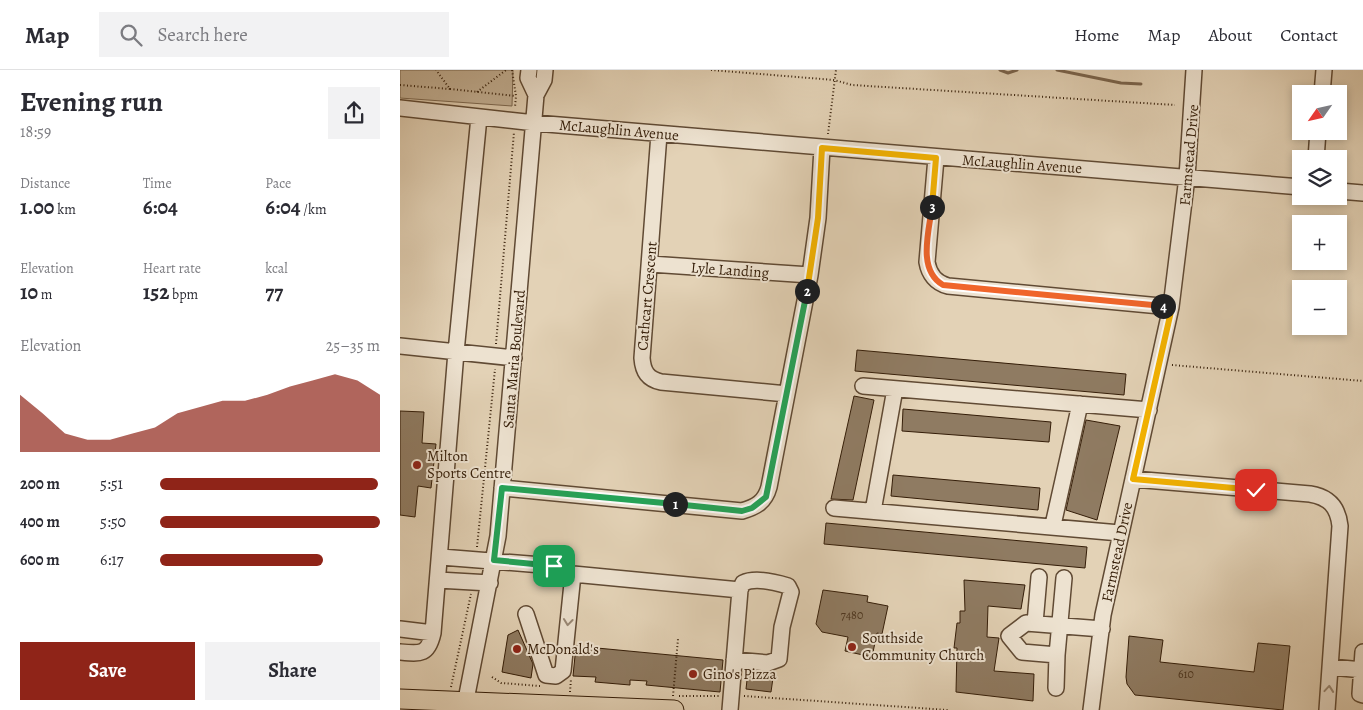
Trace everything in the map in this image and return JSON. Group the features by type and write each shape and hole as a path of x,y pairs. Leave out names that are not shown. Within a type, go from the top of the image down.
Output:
{"main road":[{"path":"400,699 466,706 673,703"}],"street":[{"name":"Santa Maria Boulevard","path":"529,70 528,78 536,95"},
{"name":"Santa Maria Boulevard","path":"466,706 494,560 514,358 536,95 544,80 545,70"},
{"name":"Farmstead Drive","path":"1091,710 1102,629 1120,532 1172,307 1188,177 1194,70"},
{"path":"1323,85 1324,70"},
{"name":"McLaughlin Avenue","path":"400,108 514,121 659,134 1292,186"},
{"path":"400,652 419,653 424,651 430,646 433,633 441,557 456,352 480,117"},
{"name":"Cathcart Crescent","path":"659,134 642,358 646,374 652,380 786,394"},
{"path":"502,488 742,511 752,508 766,497 810,276 825,148"},
{"path":"936,158 927,262 928,270 937,282 948,286 1172,307"},
{"path":"1347,192 1363,194"},
{"name":"Lyle Landing","path":"650,264 810,276"},
{"path":"400,346 514,358"},
{"path":"864,386 1149,410"},
{"path":"872,510 895,389"},
{"path":"1053,525 1080,404"},
{"path":"1133,479 1310,494 1329,500 1337,512 1340,526 1327,710"},
{"path":"834,508 1120,532"},
{"path":"441,557 554,566 573,574 740,590"},
{"path":"526,614 546,675 556,676 563,671 573,574"},
{"path":"1035,623 1039,577"},
{"path":"1056,688 1064,578"},
{"path":"438,580 490,582"},
{"path":"730,710 734,660 740,590 747,581 763,581 788,586 791,592 782,627 778,659 774,662 734,660"},
{"path":"1058,655 1022,652 1009,636 1026,622 1102,629"},
{"path":"400,629 433,633"},
{"path":"1363,652 1360,694 1363,694"},
{"path":"1331,667 1362,670"}],"path":[{"path":"436,70 450,89"},
{"path":"477,92 506,70"},
{"path":"476,559 487,434 491,426 494,356 499,326 516,96 512,70"},
{"path":"711,70 834,80 852,85 1175,105"},
{"path":"825,148 836,70"},
{"path":"400,86 516,96"},
{"path":"1160,364 1363,381"},
{"path":"451,689 474,582"},
{"path":"673,703 678,639"}],"shaded area":[{"path":"400,70 513,70 512,106 400,98"}],"building":[{"path":"857,350 1126,374 1124,395 855,371"},
{"path":"854,396 874,400 853,500 831,499"},
{"path":"903,409 1051,422 1049,442 902,431"},
{"name":"Milton Sports Centre","path":"400,411 424,412 422,443 436,444 431,488 418,486 415,517 400,515"},
{"path":"1086,420 1120,426 1097,520 1066,510"},
{"path":"893,475 1040,488 1038,510 891,496"},
{"path":"826,523 1087,547 1085,568 824,544"},
{"path":"964,580 1025,585 1021,609 988,606 987,637 999,638 994,671 1034,674 1033,701 956,692 957,648 954,648 957,623 960,623 960,611 965,611"},
{"path":"823,590 868,596 867,602 888,606 882,634 877,633 872,657 845,651 848,637 822,632 816,624"},
{"name":"McDonald's","path":"518,630 533,664 531,678 502,672 508,635"},
{"path":"1129,636 1163,640 1160,662 1254,672 1258,643 1290,646 1283,710 1135,695 1127,684 1126,677"},
{"path":"576,646 723,660 720,692 646,685 647,681 630,680 630,685 595,682 596,677 573,676"},
{"path":"748,671 774,671 771,692 746,689"}],"waterway":[{"path":"1000,70 1008,73 1017,70"},
{"path":"1057,70 1121,83 1141,84"}],"place":[{"name":"Milton Sports Centre","path":"417,465"},
{"name":"Southside Community Church","path":"852,647"},
{"name":"McDonald's","path":"517,649"},
{"name":"Gino's Pizza","path":"693,674"}],"route":[{"path":"554,566 494,560 502,488 742,511 752,508 766,497 810,276 818,218 822,148 936,158 927,262 928,270 937,282 943,285 1172,307 1133,479 1256,490"}]}
